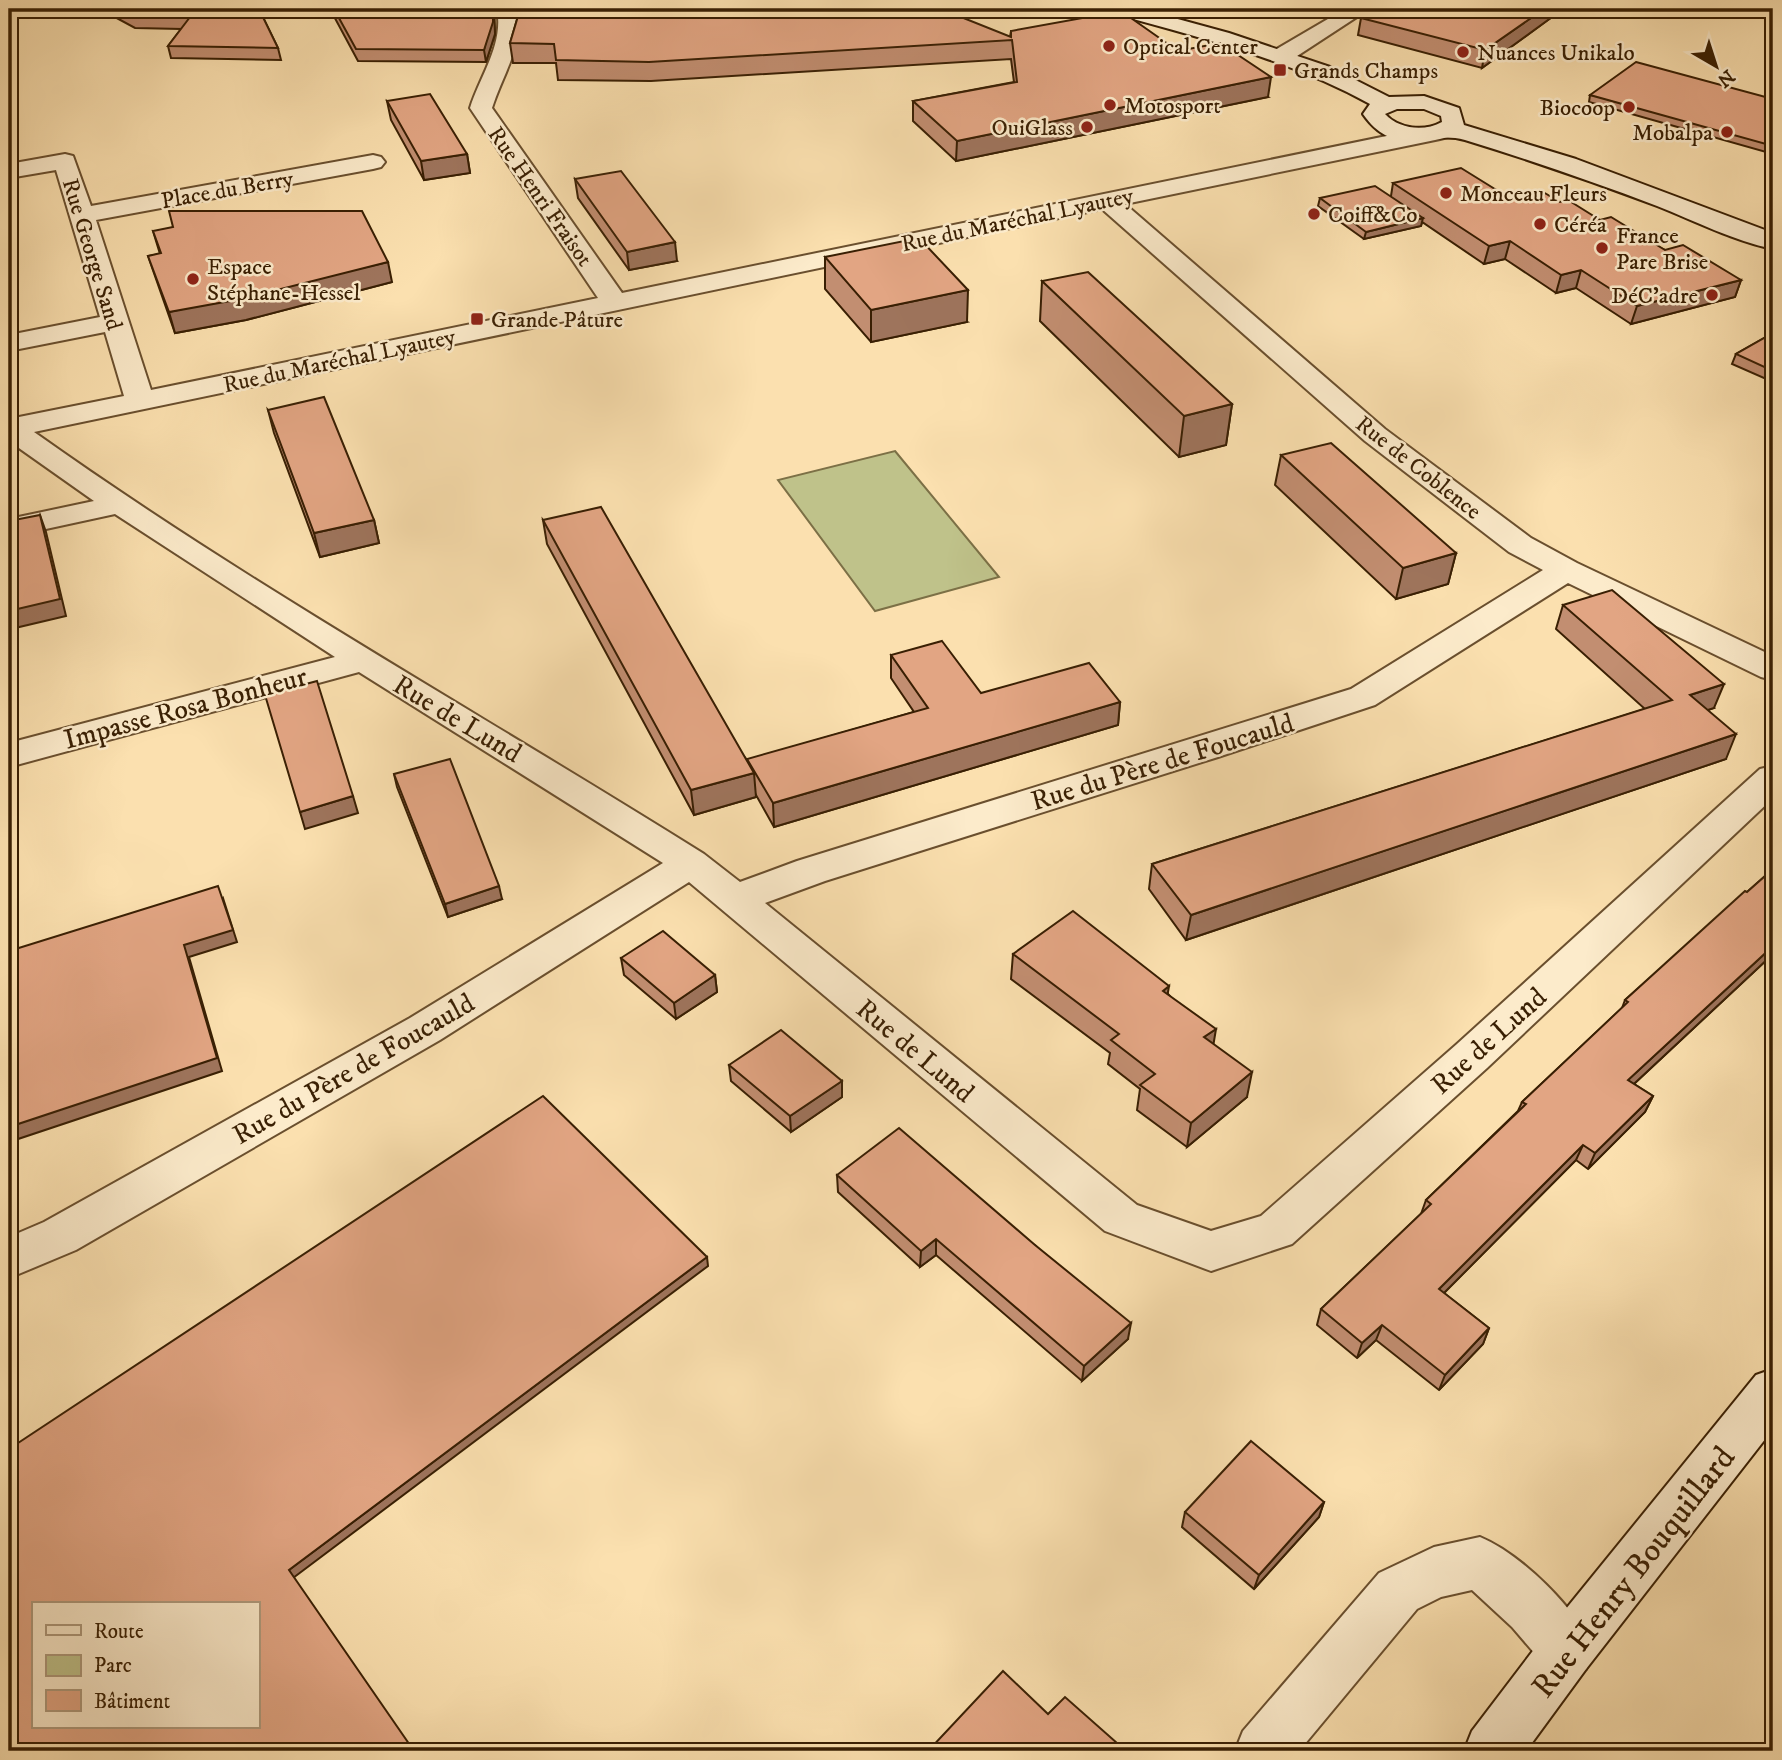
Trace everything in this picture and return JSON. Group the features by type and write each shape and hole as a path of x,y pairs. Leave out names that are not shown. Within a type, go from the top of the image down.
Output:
{"street":[{"name":"Rue Henri Fraisot","path":"507,9 509,37 487,86 481,108 615,303"},
{"path":"1119,9 1283,55 1358,88 1380,109 1382,124 1403,132 1444,130 1568,164 1773,242"},
{"path":"1283,55 1359,9"},
{"path":"1380,109 1407,101 1443,108 1454,118 1444,130"},
{"name":"Rue du Maréchal Lyautey","path":"1327,155 1360,134 1380,109"},
{"name":"Rue du Maréchal Lyautey","path":"9,428 1444,130"},
{"name":"Rue George Sand","path":"9,171 65,161 113,323 140,401"},
{"name":"Place du Berry","path":"81,215 373,162"},
{"name":"Rue de Coblence","path":"1107,201 1375,435 1520,545 1566,570 1773,669"},
{"path":"9,343 113,323"},
{"name":"Rue de Lund","path":"9,428 362,660 691,863 1121,1218 1211,1251 1276,1230 1472,1056 1773,778"},
{"path":"9,528 121,504"},
{"name":"Rue du Père de Foucauld","path":"733,900 811,871 1205,750 1363,697 1566,570"},
{"name":"Impasse Rosa Bonheur","path":"9,755 362,660"},
{"name":"Rue du Père de Foucauld","path":"9,1258 60,1236 425,1029 691,863"},
{"name":"Rue Henry Bouquillard","path":"1492,1751 1567,1650 1773,1391"},
{"path":"1263,1751 1398,1591 1434,1573 1480,1563 1531,1608 1567,1650"}],"green space":[{"path":"895,451 999,577 875,611 778,480"}],"building":[{"path":"118,9 259,9 278,48 168,46 190,17 131,16"},
{"path":"334,9 493,9 493,22 484,50 356,49"},
{"path":"518,9 941,9 1011,37 1011,31 1121,11 1178,51 1220,43 1271,77 957,141 913,101 1017,82 1012,40 649,62 556,60 554,44 510,43"},
{"path":"1413,9 1544,9 1485,50 1361,18"},
{"path":"1636,62 1773,99 1773,146 1590,95"},
{"path":"430,94 467,154 421,161 387,101"},
{"path":"1461,168 1511,199 1543,192 1560,202 1568,200 1600,220 1611,217 1665,250 1683,245 1741,280 1637,306 1581,270 1561,275 1510,241 1489,246 1393,183"},
{"path":"621,171 675,242 627,252 575,179"},
{"path":"1375,186 1423,218 1366,232 1320,198"},
{"path":"169,211 362,211 388,262 241,299 169,312 148,256 161,253 153,231 173,227"},
{"path":"919,238 968,290 871,310 825,257"},
{"path":"1088,272 1232,404 1184,416 1042,281"},
{"path":"1773,333 1773,371 1736,354"},
{"path":"324,397 374,520 314,533 268,410"},
{"path":"1331,443 1456,553 1403,568 1281,455"},
{"path":"601,507 754,773 691,790 543,520"},
{"path":"40,515 60,599 9,611 9,521"},
{"path":"1612,590 1724,684 1690,695 1736,734 1191,915 1152,864 1672,700 1563,605"},
{"path":"942,641 981,693 1089,663 1120,702 773,803 747,759 928,708 891,655"},
{"path":"317,681 353,796 300,812 265,695"},
{"path":"450,759 499,886 445,904 394,774"},
{"path":"1773,869 1773,946 1628,1080 1653,1096 1595,1153 1583,1145 1439,1289 1489,1328 1445,1375 1382,1325 1362,1343 1321,1309 1431,1204 1426,1200 1526,1104 1522,1102 1628,1002 1625,1000"},
{"path":"218,886 233,930 184,945 217,1058 9,1127 9,951"},
{"path":"1073,911 1169,986 1163,991 1216,1029 1204,1037 1252,1072 1191,1123 1140,1085 1155,1074 1111,1040 1119,1034 1013,954"},
{"path":"663,931 715,975 674,1003 621,958"},
{"path":"781,1030 842,1081 790,1116 729,1065"},
{"path":"543,1096 707,1257 289,1570 414,1751 9,1751 9,1449"},
{"path":"899,1128 1131,1323 1084,1366 936,1239 921,1251 837,1175"},
{"path":"1251,1441 1324,1502 1259,1575 1185,1512"},
{"path":"1003,1671 1048,1714 1065,1697 1126,1751 928,1751"}],"place":[{"name":"Optical Center","path":"1109,46"},
{"name":"Nuances Unikalo","path":"1463,52"},
{"name":"Grands Champs","path":"1280,70"},
{"name":"Motosport","path":"1110,105"},
{"name":"Biocoop","path":"1629,107"},
{"name":"OuiGlass","path":"1087,127"},
{"name":"Mobalpa","path":"1727,132"},
{"name":"Monceau Fleurs","path":"1446,193"},
{"name":"Coiff&Co","path":"1314,214"},
{"name":"Céréa","path":"1540,224"},
{"name":"France Pare Brise","path":"1602,248"},
{"name":"Espace Stéphane-Hessel","path":"193,279"},
{"name":"DéC'adre","path":"1712,295"},
{"name":"Grande Pâture","path":"477,319"}]}
